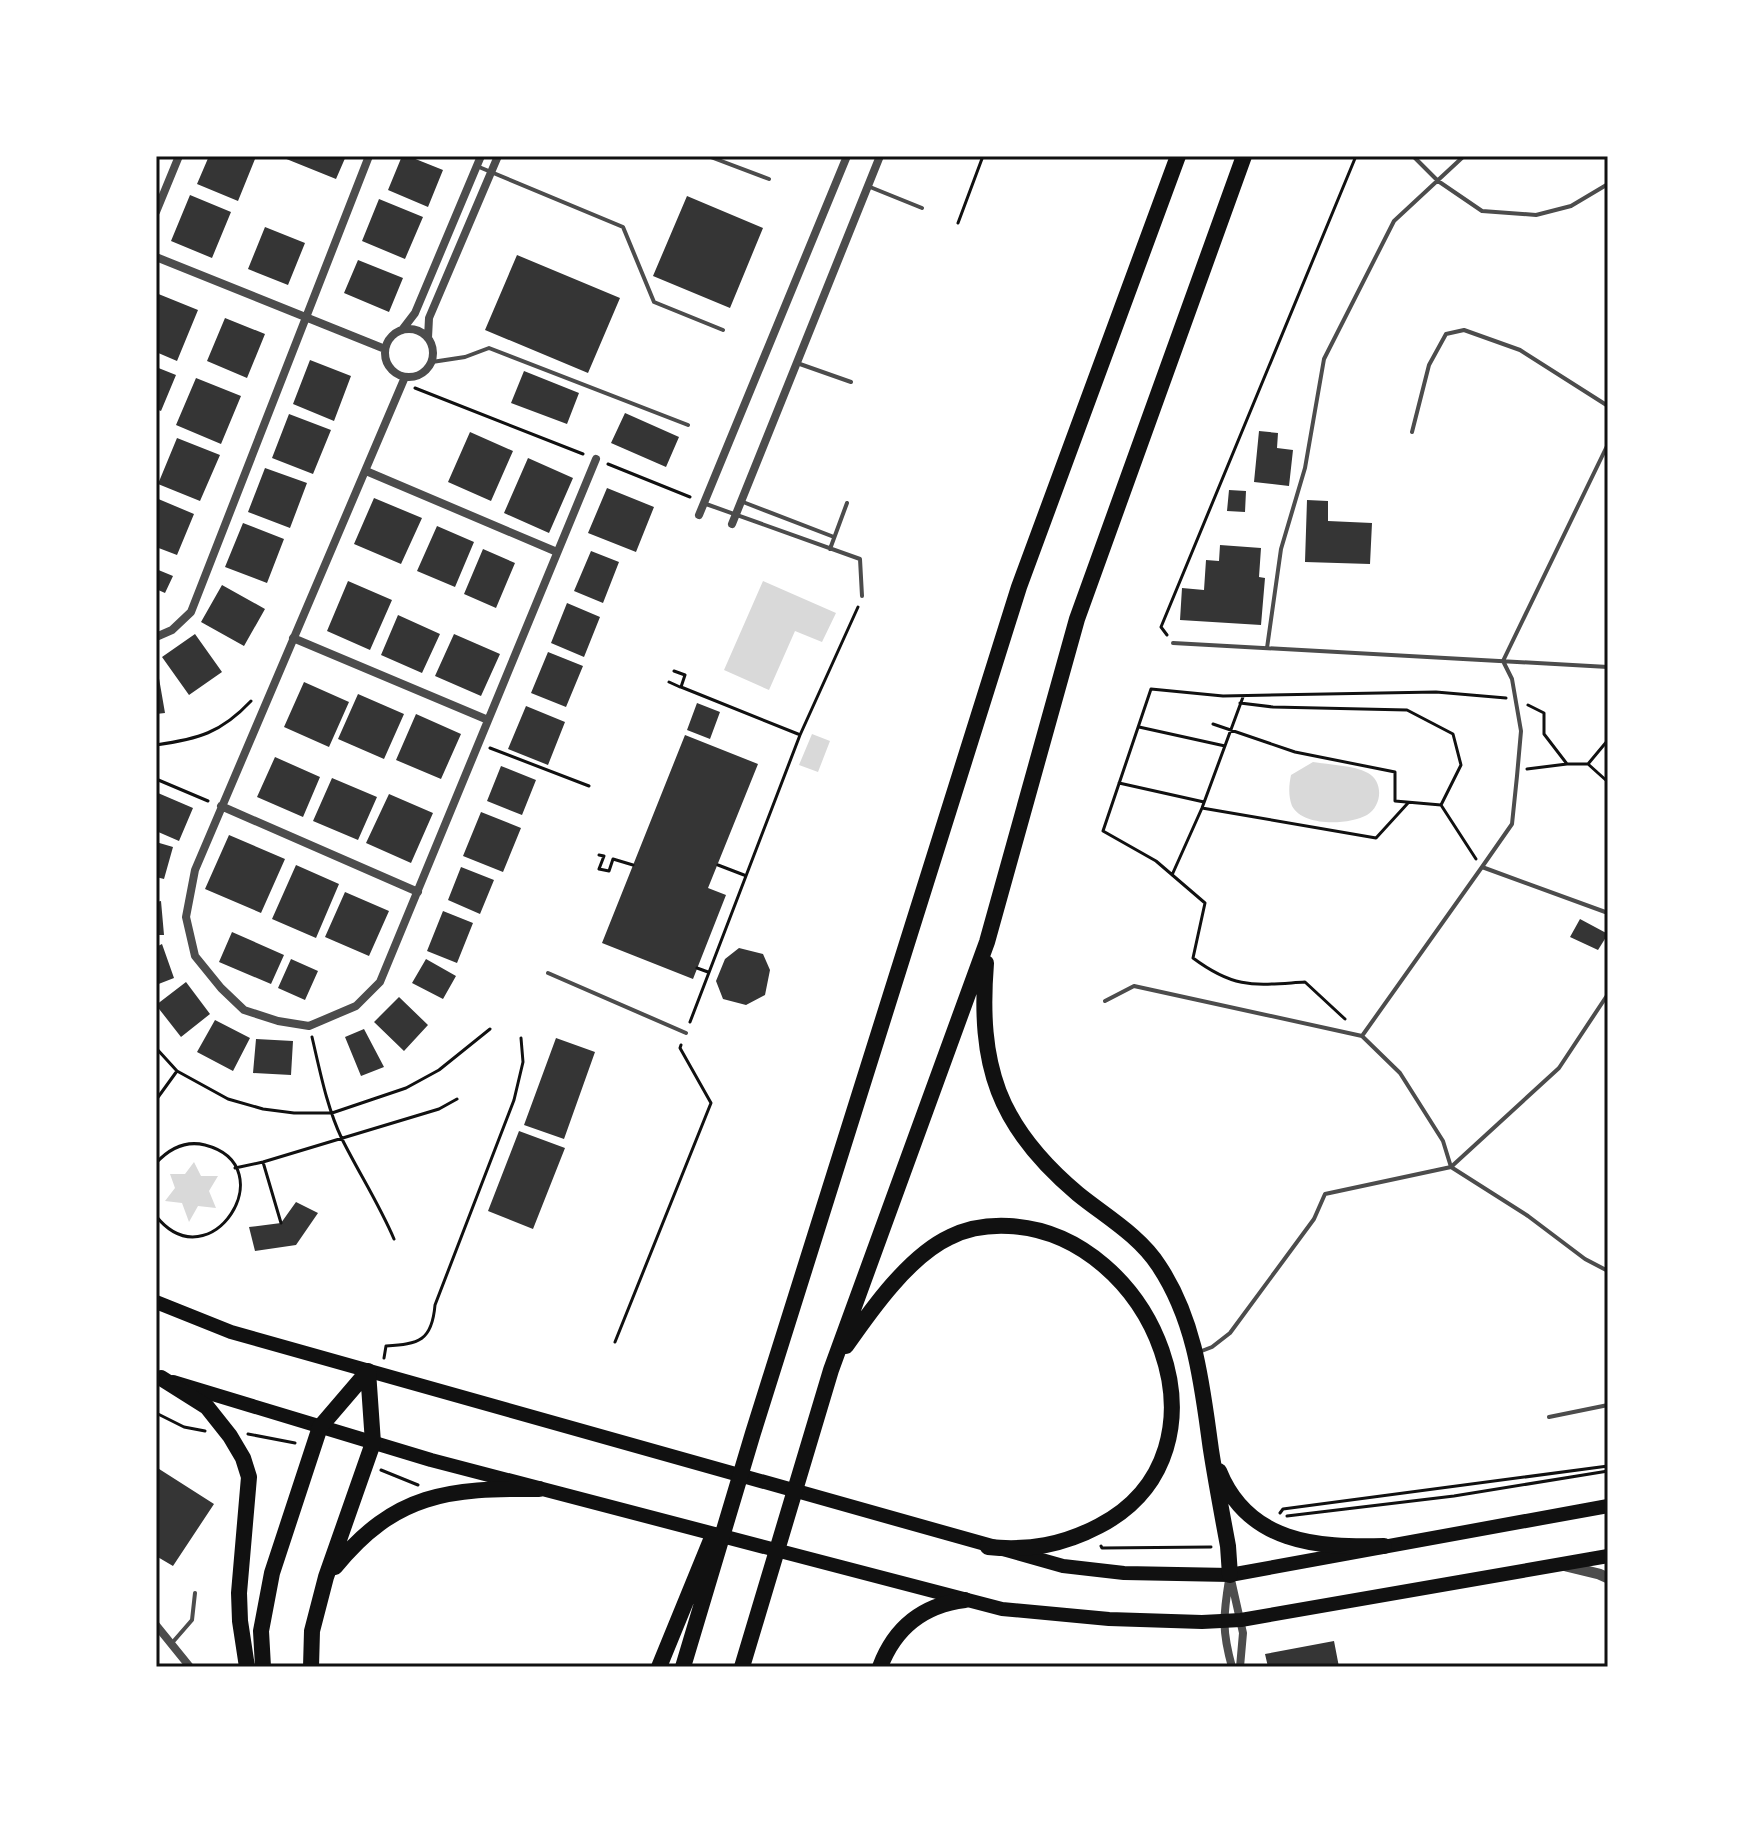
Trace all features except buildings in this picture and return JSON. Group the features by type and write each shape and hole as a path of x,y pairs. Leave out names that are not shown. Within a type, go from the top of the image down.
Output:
{"highway":[{"path":"683,1667 753,1433 1019,587 1178,156"},
{"path":"742,1667 831,1370 987,942 1077,619 1244,156"},
{"path":"987,942 983,1020 985,1044 991,1073 1006,1110 1048,1167 1136,1239 1158,1264 1179,1302 1197,1353 1230,1575"},
{"path":"831,1370 893,1285 924,1254 950,1237 975,1229 1026,1227 1054,1234 1085,1251 1111,1272 1134,1297 1148,1318 1167,1363 1172,1393 1172,1421 1166,1448 1155,1474 1126,1509 1090,1531 1046,1546 988,1547"},
{"path":"263,1667 261,1631 272,1573 320,1427 368,1371"},
{"path":"311,1667 312,1631 326,1577 373,1443 368,1371"},
{"path":"159,1377 207,1407 230,1436 243,1458 249,1477 239,1593 247,1667"},
{"path":"659,1667 753,1433"},
{"path":"1211,1451 1222,1478 1241,1505 1268,1529 1283,1537 1319,1545 1384,1546"},
{"path":"326,1577 366,1533 387,1516 436,1497 500,1488 539,1489"},
{"path":"880,1667 901,1629 918,1614 944,1602 965,1600"}],"main road":[{"path":"156,1302 231,1332 1063,1566 1124,1573 1230,1575 1608,1506"},
{"path":"159,1377 373,1443 539,1489 1002,1609 1109,1619 1241,1620 1608,1556"}],"street":[{"path":"156,212 179,156"},
{"path":"156,637 172,630 191,612 369,156"},
{"path":"404,380 387,364 385,349 391,337 402,330 415,313 481,156"},
{"path":"498,156 429,318 432,362 421,374 404,380 195,870 186,917 195,956 244,1010 278,1021 309,1026 356,1006 380,982 596,459"},
{"path":"699,515 847,156"},
{"path":"732,524 880,156"},
{"path":"156,257 385,349"},
{"path":"402,330 416,330 428,338"},
{"path":"366,471 557,552"},
{"path":"293,638 488,720"},
{"path":"221,806 418,892"},
{"path":"1549,1566 1584,1569 1608,1578"},
{"path":"1230,1575 1243,1633 1240,1667"},
{"path":"1230,1575 1223,1635 1232,1667"},
{"path":"156,1625 190,1667"}],"lane":[{"path":"708,156 769,179"},
{"path":"1413,156 1438,181 1482,211 1536,215 1571,206 1608,184"},
{"path":"1267,648 1281,549 1305,468 1324,359 1394,221 1464,156"},
{"path":"476,166 623,227 654,302 723,330"},
{"path":"867,186 922,208"},
{"path":"1412,432 1429,365 1446,334 1464,330 1520,350 1608,406"},
{"path":"432,362 465,357 489,348 688,425"},
{"path":"797,363 851,382"},
{"path":"1503,661 1608,444"},
{"path":"741,501 834,537"},
{"path":"704,503 860,559 862,596"},
{"path":"830,549 847,503"},
{"path":"1173,643 1608,667"},
{"path":"1362,1036 1512,824 1521,731 1512,679 1503,661"},
{"path":"1482,867 1608,913"},
{"path":"548,973 686,1033"},
{"path":"1105,1001 1134,986 1362,1036 1400,1073 1443,1141 1451,1167 1528,1216 1585,1259 1608,1271"},
{"path":"1197,1353 1212,1347 1230,1333 1314,1219 1325,1194 1451,1167 1559,1068 1608,994"},
{"path":"1549,1417 1608,1405"},
{"path":"172,1643 192,1620 195,1593"}],"path":[{"path":"958,223 983,156"},
{"path":"1173,643 1161,627 1356,156"},
{"path":"404,380 704,503"},
{"path":"615,1342 711,1103 680,1048 800,735 862,596"},
{"path":"674,671 685,675 681,687"},
{"path":"669,682 800,735"},
{"path":"1362,1036 1305,982 1247,986 1211,971 1193,958 1205,903 1156,861 1103,831 1151,689 1243,696 1436,692 1516,699 1544,713 1544,734 1567,764"},
{"path":"1172,875 1202,808 1243,696"},
{"path":"156,745 196,739 234,719 254,698"},
{"path":"1240,703 1273,707 1407,710 1453,734 1461,765 1441,805"},
{"path":"1213,724 1295,752 1395,772 1395,801 1441,805"},
{"path":"1139,727 1225,746"},
{"path":"1588,764 1608,740"},
{"path":"479,743 589,786"},
{"path":"1517,776 1526,770 1588,764 1608,782"},
{"path":"156,779 221,806"},
{"path":"1119,783 1204,802"},
{"path":"1202,808 1376,838 1408,802"},
{"path":"1441,805 1482,867"},
{"path":"613,859 609,871 599,869 602,856 613,859 633,865"},
{"path":"718,865 744,876"},
{"path":"697,968 708,972"},
{"path":"309,1026 341,1138 378,1202 394,1239"},
{"path":"156,1048 177,1071 228,1099 263,1109 332,1113 406,1088 439,1070 490,1029"},
{"path":"383,1358 386,1346 411,1344 424,1338 433,1323 435,1305 514,1100 523,1062 521,1038"},
{"path":"156,1100 177,1071"},
{"path":"235,1168 439,1109 457,1099"},
{"path":"156,1162 168,1151 197,1143 225,1155 235,1168 240,1182 240,1197 235,1211 226,1223 213,1232 198,1236 183,1235 169,1229 156,1216"},
{"path":"263,1162 281,1223"},
{"path":"366,1464 416,1483 436,1497"},
{"path":"1268,1529 1284,1517 1454,1496 1608,1469"},
{"path":"1268,1529 1283,1509 1608,1469"},
{"path":"1090,1531 1102,1548 1228,1546"}],"shaded area":[{"path":"763,581 836,613 822,642 795,631 769,690 724,670"},
{"path":"812,734 830,741 818,772 799,765"},
{"path":"1313,762 1368,773 1379,788 1376,806 1367,815 1338,822 1316,821 1298,813 1290,798 1291,775"},
{"path":"194,1162 201,1176 218,1176 209,1191 216,1208 198,1206 189,1222 182,1203 165,1201 175,1188 170,1174 185,1174"}]}
